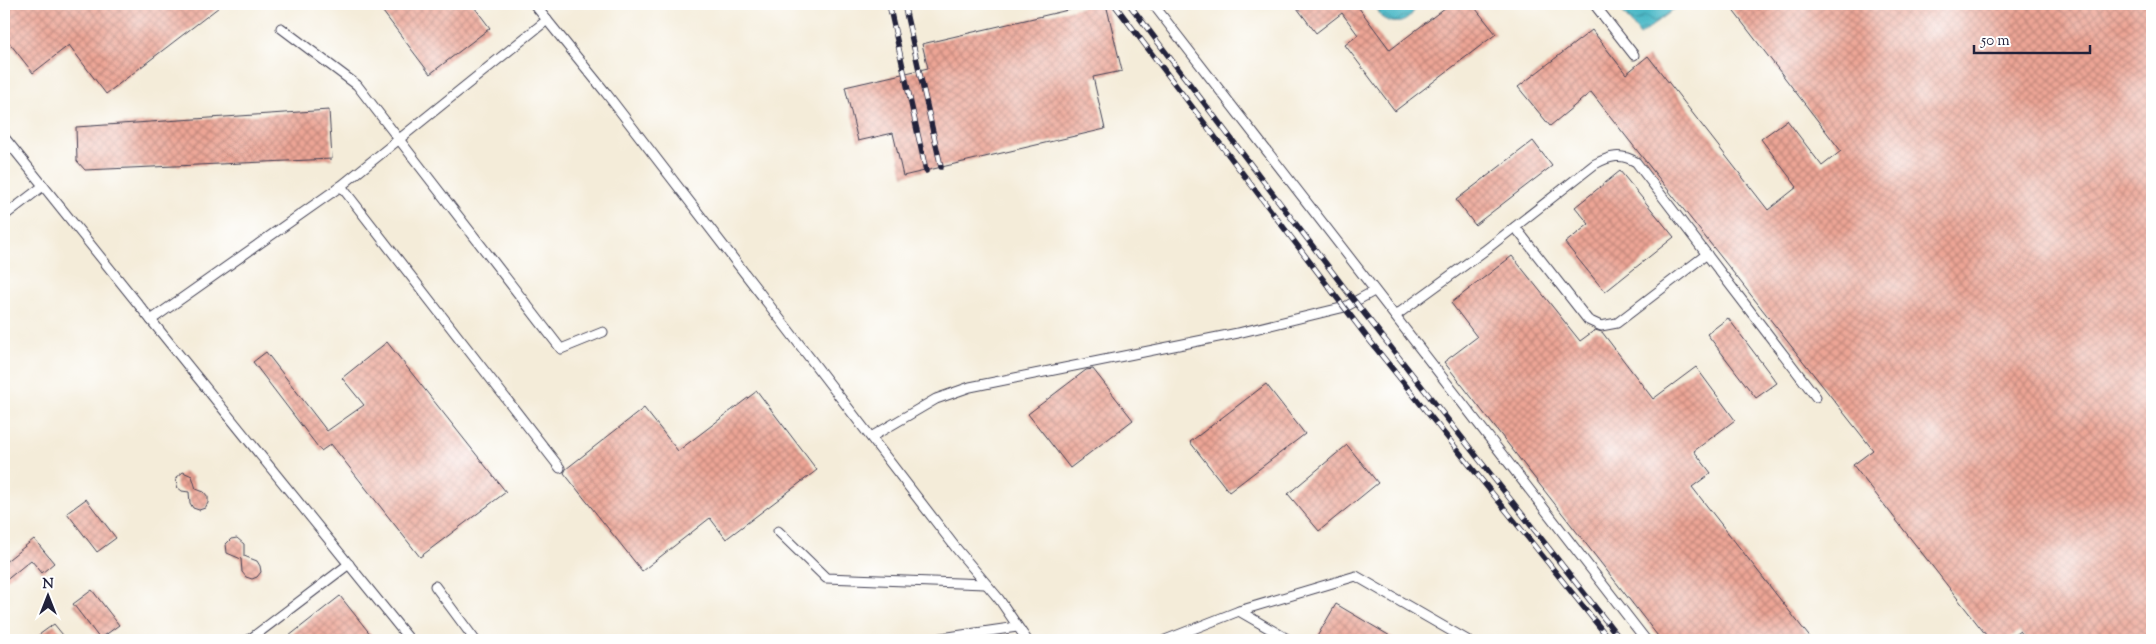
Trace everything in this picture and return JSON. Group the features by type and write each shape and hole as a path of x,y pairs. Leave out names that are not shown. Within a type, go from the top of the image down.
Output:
{"lane":[{"path":"534,4 606,92 871,437 985,584 999,599 1027,640"},
{"path":"1152,4 1646,640"},
{"path":"1594,4 1634,56"},
{"path":"151,320 341,186 547,20"},
{"path":"281,28 357,85 401,139 560,349 603,332"},
{"path":"4,138 410,640"},
{"path":"1395,316 1515,227 1595,164 1616,156 1627,157 1636,162 1816,396"},
{"path":"4,216 43,186"},
{"path":"341,186 560,468"},
{"path":"1515,227 1588,320 1601,326 1617,323 1707,254"},
{"path":"871,437 936,399 970,386 1238,333 1345,308 1374,291"},
{"path":"778,532 826,578 985,584"},
{"path":"249,640 349,564"},
{"path":"1165,640 1239,612 1356,576 1467,640"},
{"path":"436,586 475,640"},
{"path":"1239,612 1289,640"},
{"path":"928,640 1017,627"}],"water":[{"path":"1375,4 1416,4 1407,19 1392,22 1381,17"},
{"path":"1617,4 1681,4 1640,35"}],"building":[{"path":"4,4 223,4 106,94 69,45 33,73 4,36"},
{"path":"377,4 472,4 490,28 430,74"},
{"path":"1094,4 1106,4 1122,71 1093,77 1105,129 903,176 893,133 858,141 845,87 928,68 922,44"},
{"path":"1294,4 1356,4 1390,50 1450,4 1472,4 1496,34 1395,111 1345,45 1358,35 1342,13 1316,33"},
{"path":"1728,4 2152,4 2152,640 2027,640 2020,631 2007,640 1990,640 1853,465 1873,450 1591,92 1550,126 1518,87 1592,30 1626,74 1648,56 1768,210 1797,187 1761,139 1787,120 1822,166 1841,151"},
{"path":"329,110 332,159 85,170 77,161 76,127"},
{"path":"1533,141 1552,166 1475,225 1456,200"},
{"path":"1620,171 1674,237 1605,292 1565,243 1589,224 1575,207"},
{"path":"1512,256 1580,341 1595,330 1602,332 1653,399 1696,367 1735,420 1694,451 1711,473 1692,487 1812,640 1661,640 1444,362 1477,337 1451,303"},
{"path":"1728,318 1777,383 1756,398 1707,334"},
{"path":"387,342 506,492 420,557 331,444 321,451 253,362 266,352 327,431 364,405 342,378"},
{"path":"1093,369 1133,420 1070,468 1028,414 1086,370"},
{"path":"1266,384 1305,434 1229,492 1190,442"},
{"path":"757,391 817,470 726,539 710,518 642,571 564,473 566,469 644,408 678,451"},
{"path":"1347,445 1378,483 1319,531 1288,494"},
{"path":"183,472 192,476 196,489 204,492 208,497 208,503 205,508 199,510 193,508 190,503 189,492 182,491 177,487 176,478"},
{"path":"86,499 116,538 97,552 67,513"},
{"path":"237,538 244,544 244,556 257,561 260,566 261,572 257,577 252,579 246,577 242,572 241,559 227,553 226,544 231,539"},
{"path":"34,539 54,563 42,573 31,560 4,582 4,563"},
{"path":"92,590 119,625 100,639 73,604"},
{"path":"340,596 375,640 284,640"},
{"path":"1336,604 1397,640 1315,640"},
{"path":"54,624 67,640 32,640"}],"railway":[{"path":"889,4 926,171"},
{"path":"904,4 941,167"},
{"path":"1114,4 1366,336 1610,640"},
{"path":"1129,4 1349,294 1621,640"}]}
